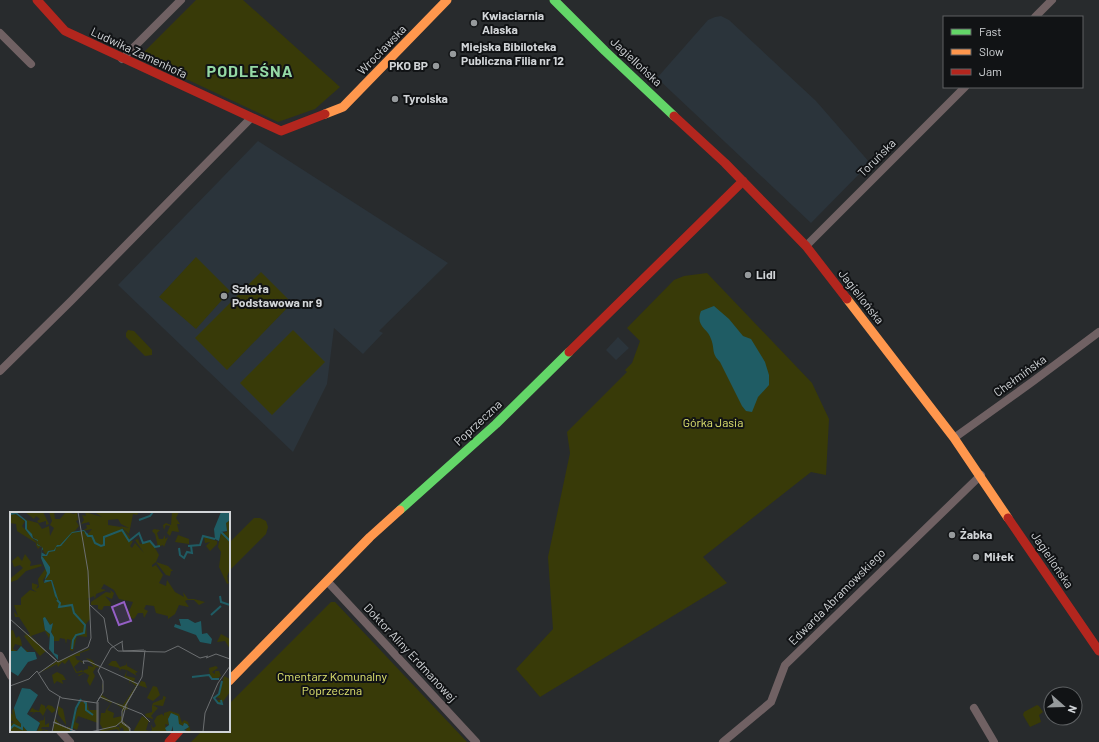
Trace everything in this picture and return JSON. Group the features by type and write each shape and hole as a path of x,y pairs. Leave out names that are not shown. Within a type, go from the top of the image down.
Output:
{"street":[{"name":"Ludwika Zamenhofa","path":"38,0 65,31 122,59 281,131 330,112"},
{"path":"122,59 181,0"},
{"name":"Wrocławska","path":"330,112 343,107 447,0"},
{"name":"Jagiellońska","path":"554,0 565,13 676,115 806,246 981,475 1096,639 1099,652"},
{"path":"1036,16 1052,0"},
{"path":"0,33 31,64"},
{"name":"Toruńska","path":"806,246 964,88"},
{"path":"0,371 251,118"},
{"name":"Poprzeczna","path":"230,680 370,537 496,424 743,181"},
{"name":"Chełmińska","path":"954,438 1099,332"},
{"name":"Edwarda Abramowskiego","path":"723,742 771,702 785,665 981,475"},
{"name":"Doktor Aliny Erdmanowej","path":"327,580 476,742"},
{"path":"0,656 10,674"},
{"path":"974,708 994,742"},
{"path":"61,732 70,742"},
{"path":"169,742 178,732"}],"shaded area":[{"path":"721,16 729,20 816,101 870,163 811,223 657,78 708,20"},
{"name":"Szkoła Podstawowa nr 9","path":"258,141 448,263 379,331 383,333 363,354 334,328 327,384 293,452 118,285"},
{"path":"618,337 629,348 616,360 606,350"}],"green space":[{"path":"196,0 243,0 340,87 315,109 278,122 139,57"},
{"path":"196,257 230,291 196,329 159,297"},
{"path":"261,272 292,303 227,370 195,338"},
{"name":"Górka Jasia","path":"707,273 812,383 829,419 826,475 811,472 703,557 727,583 540,697 516,669 553,629 548,557 570,453 567,432 627,372 625,370 632,363 640,341 627,328 674,280 684,276"},
{"path":"128,330 134,331 152,350 152,355 145,356 126,337"},
{"path":"293,330 325,362 272,415 240,383"},
{"path":"254,518 260,518 266,521 268,527 266,534 230,570 230,542"},
{"name":"Cmentarz Komunalny Poprzeczna","path":"331,602 335,602 467,742 191,742 201,732 230,732 230,703"},
{"path":"1037,705 1039,706 1043,712 1039,715 1041,722 1030,727 1023,715 1024,712"}],"water":[{"path":"714,306 729,319 743,336 751,339 765,362 769,375 769,385 758,397 752,412 746,411 742,406 720,362 715,356 709,335 701,324 701,311"}],"traffic: fast":[{"path":"554,0 605,51 674,116"},
{"path":"400,510 496,424 569,352"}],"traffic: slow":[{"path":"325,114 343,107 447,0"},
{"path":"847,299 954,438 1008,518"},
{"path":"230,680 370,537 400,510"}],"traffic: jam":[{"path":"37,0 65,31 281,131 325,114"},
{"path":"674,116 725,163 806,246 847,299"},
{"path":"569,352 743,181"},
{"path":"1008,518 1099,651"},
{"path":"169,742 178,732"}],"place":[{"name":"Kwiaciarnia Alaska","path":"474,23"},
{"name":"Miejska Bibiloteka Publiczna Filia nr 12","path":"453,54"},
{"name":"PKO BP","path":"436,66"},
{"name":"Tyrolska","path":"395,99"},
{"name":"Lidl","path":"748,275"},
{"name":"Szkoła Podstawowa nr 9","path":"224,296"},
{"name":"Żabka","path":"952,535"},
{"name":"Miłek","path":"976,557"}],"district":[{"name":"PODLEŚNA","path":"250,71"}]}
